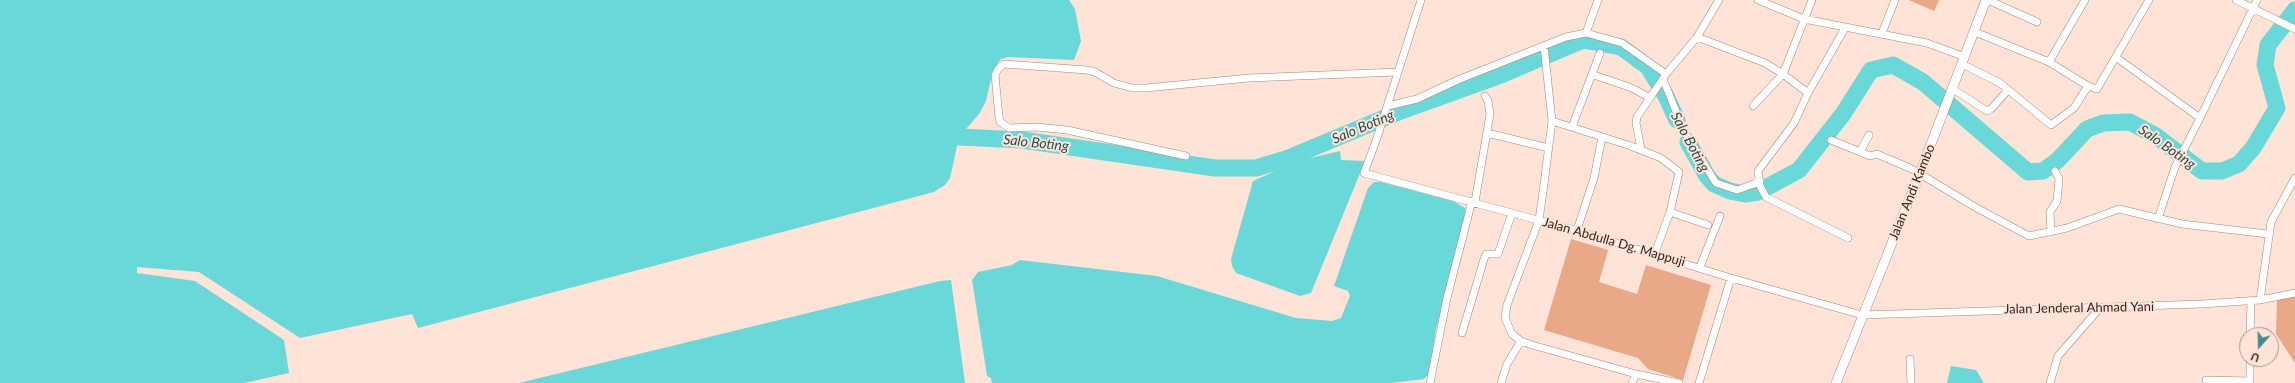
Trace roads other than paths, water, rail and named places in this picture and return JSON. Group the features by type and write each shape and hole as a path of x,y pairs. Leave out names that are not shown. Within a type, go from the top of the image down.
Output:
{"street":[{"path":"1387,107 1421,0"},
{"path":"1586,33 1598,0"},
{"path":"1641,149 1636,120 1664,79 1697,37 1718,0"},
{"path":"1758,0 1804,19 1927,43 1964,60 1992,78 2051,125 2074,108 2088,86"},
{"path":"1753,106 1783,74 1812,0"},
{"path":"1882,33 1895,0"},
{"path":"1987,0 2037,22"},
{"name":"Jalan Andi Kambo","path":"1836,383 1987,0"},
{"path":"2049,62 2085,0"},
{"path":"1975,32 2049,62 2088,86 2097,89 2117,58 2149,0"},
{"path":"2236,0 2253,7 2295,29"},
{"path":"2158,219 2175,167 2257,0"},
{"path":"1845,28 1808,93 1786,136 1758,171 1760,183 1766,197 1848,238"},
{"path":"1387,107 1417,99 1460,79 1544,48 1566,37 1586,33 1622,43 1664,79 1684,131 1713,180 1721,185 1737,190 1760,183"},
{"path":"1697,37 1747,55 1783,74 1808,93"},
{"path":"1544,48 1552,121 1549,148 1539,220 1507,305 1505,318 1508,327 1512,334 1521,341 1532,346 1636,374 1679,383"},
{"path":"1572,127 1594,75 1600,52"},
{"path":"2117,58 2200,118"},
{"path":"1186,156 1067,130 1037,127 1018,128 1004,125 999,117 995,76 998,69 1004,64 1087,70 1095,72 1114,83 1132,88 1146,88 1254,77 1398,72"},
{"path":"1594,75 1652,96"},
{"path":"1953,88 1987,111 1991,109 2008,90"},
{"path":"1430,383 1447,298 1473,201 1487,133 1489,106 1485,96"},
{"name":"Jalan Abdulla Dg. Mappuji","path":"1387,107 1378,138 1364,173 1577,230 1655,253 1731,278 1862,315"},
{"path":"1552,121 1641,149 1661,158 1679,172 1670,212 1655,253"},
{"path":"1487,133 1549,148"},
{"path":"1860,152 1868,135"},
{"path":"1577,230 1594,178 1602,137"},
{"path":"1831,140 1872,156 1877,154 1920,173 2023,235 2035,236 2051,232 2119,210 2158,219 2268,234"},
{"path":"2051,232 2050,212 2057,201 2059,179 2055,171"},
{"path":"2260,300 2268,234 2276,213 2295,178"},
{"path":"1462,333 1484,259 1488,254 1495,256 1498,254 1512,212"},
{"path":"1670,212 1708,225"},
{"path":"1700,268 1720,216"},
{"path":"1699,383 1731,278"},
{"name":"Jalan Jenderal Ahmad Yani","path":"1862,315 1926,311 2098,309 2251,301 2295,292"},
{"path":"2250,327 2251,301"},
{"path":"2050,383 2058,356 2098,309"},
{"path":"1501,383 1507,364 1521,341"},
{"path":"1910,359 1911,383"},
{"path":"2206,380 2250,381 2250,367"},
{"path":"1632,383 1636,374"}],"water":[{"path":"0,0 1069,0 1075,9 1081,41 1074,60 1008,57 1001,59 993,70 986,101 979,114 959,137 950,178 945,185 934,192 418,328 412,314 300,338 199,272 137,267 137,273 195,281 284,340 289,373 244,383 0,383"},
{"path":"1340,151 1341,160 1365,161 1311,293 1300,296 1236,273 1232,266 1231,259 1253,181 1298,161"},
{"path":"1374,182 1381,182 1453,201 1465,208 1466,213 1436,329 1429,373 1424,379 1391,383 992,383 991,378 987,376 972,280 978,272 1012,265 1020,260 1157,276 1296,318 1332,321 1341,318 1350,296 1348,291 1334,286 1368,188"},
{"path":"951,280 965,383 519,383 940,281"},
{"path":"1951,366 1976,370 1984,383 1947,383"}],"waterway":[{"name":"Salo Boting","path":"1688,142 1707,176 1714,184 1730,191 1745,194 1758,192 1799,170 1843,114 1871,70 1893,65 1923,82 2028,172 2043,171 2058,160 2087,129 2103,123 2130,122 2156,136 2202,171 2222,171 2239,164 2253,148 2277,108 2265,65 2268,45 2295,10"},
{"name":"Salo Boting","path":"959,137 1022,140 1215,168 1256,168 1286,159 1401,111 1501,75 1583,40 1621,47 1648,67 1666,96 1677,120"}]}
